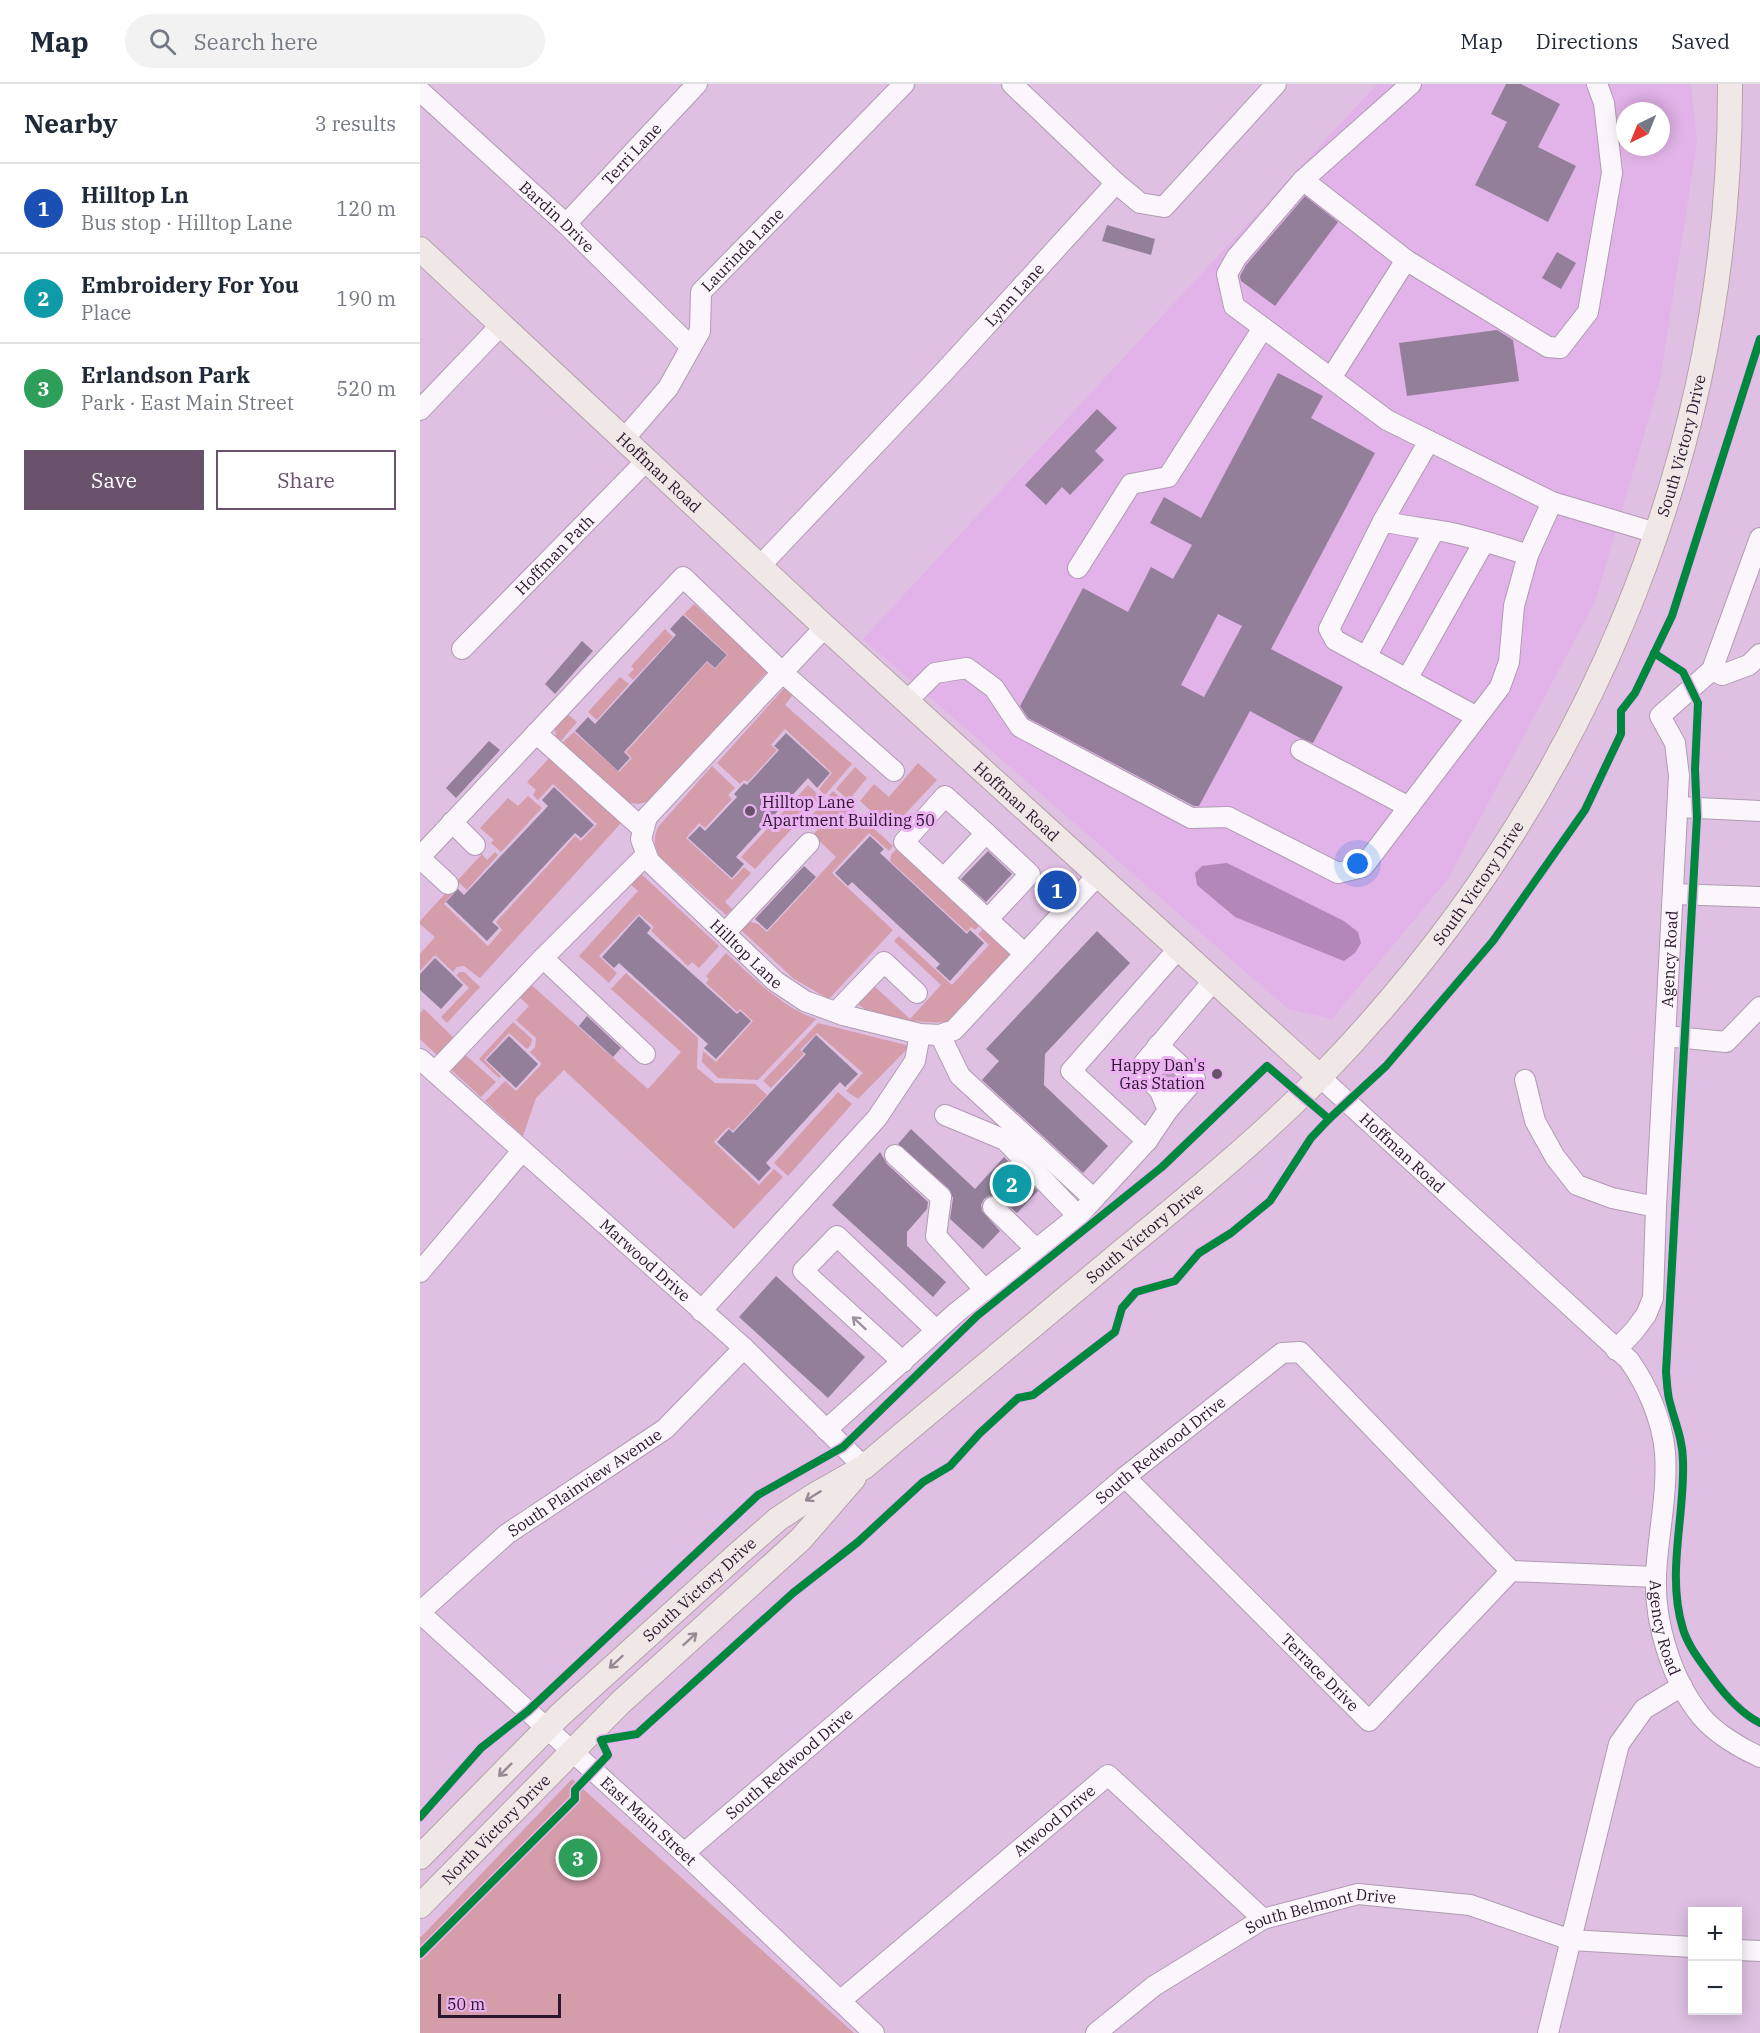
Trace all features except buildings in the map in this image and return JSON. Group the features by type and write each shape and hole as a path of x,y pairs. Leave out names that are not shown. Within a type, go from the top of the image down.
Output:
{"main road":[{"name":"South Victory Drive","path":"571,1751 637,1687 801,1539 864,1467 1240,1153 1320,1077 1380,1011 1445,933 1501,855 1583,712 1608,658 1656,533 1696,393 1710,320 1726,192 1730,137 1730,84"},
{"name":"Hoffman Road","path":"420,249 825,627 1320,1077"},
{"name":"South Victory Drive","path":"546,1728 626,1653 778,1519 864,1467"},
{"name":"North Victory Drive","path":"420,1857 546,1728"},
{"name":"North Victory Drive","path":"420,1906 571,1751"}],"street":[{"path":"420,91 426,84"},
{"name":"Terri Lane","path":"566,224 697,84"},
{"name":"Laurinda Lane","path":"624,439 668,388 700,331 700,292 904,84"},
{"path":"1012,84 1140,203 1164,207 1276,84"},
{"path":"1411,84 1303,180 1236,258 1227,274 1234,306 1387,420 1552,502 1656,533"},
{"path":"1303,180 1406,260 1548,347 1560,348 1588,312 1612,173 1604,103 1597,84"},
{"name":"Bardin Drive","path":"420,91 566,224 691,346"},
{"name":"Lynn Lane","path":"759,566 943,373 1116,183"},
{"path":"1330,378 1406,260"},
{"path":"420,410 501,325"},
{"path":"1078,568 1131,484 1168,477 1263,328"},
{"path":"1429,441 1383,521 1329,629 1335,640 1477,717"},
{"name":"Hoffman Path","path":"462,649 647,460"},
{"path":"907,701 935,673 967,668 994,688 1020,727 1191,818 1228,817 1338,873 1363,867 1500,687 1509,662 1514,606 1528,555 1552,502"},
{"path":"1383,521 1484,542 1528,555"},
{"path":"1366,657 1434,531"},
{"path":"1760,538 1754,576 1712,670 1722,675 1749,665 1760,654"},
{"path":"1407,679 1484,542"},
{"path":"448,884 420,858 683,577 783,672 894,771"},
{"path":"435,1072 543,958 646,855 641,839 647,817 825,627"},
{"name":"Agency Road","path":"1548,2033 1619,1744 1644,1709 1682,1686 1668,1650 1659,1617 1656,1577 1665,1453 1660,1423 1640,1376 1629,1360 1616,1350 1646,1315 1653,1298 1679,776 1675,743 1660,716 1712,670"},
{"path":"536,734 643,830"},
{"path":"1301,750 1409,807"},
{"path":"988,919 1030,874 945,796 904,842 1025,954"},
{"path":"1678,807 1760,811"},
{"path":"452,822 475,845"},
{"path":"944,878 986,833"},
{"path":"725,933 810,843"},
{"name":"Hilltop Lane","path":"646,855 649,861 775,981 805,1000 836,1012 920,1034 940,1035"},
{"path":"1094,1198 960,1076 940,1035 954,1030 1098,875"},
{"path":"1673,894 1760,897"},
{"path":"1147,1141 1071,1071 1179,948"},
{"path":"543,958 645,1054"},
{"path":"836,1012 884,962 917,993"},
{"path":"826,1430 936,1330 1078,1216 1147,1141 1168,1110 1195,1079 1143,1073 1144,1063 1214,980"},
{"path":"1665,1036 1726,1042 1760,1007"},
{"path":"701,1311 877,1118 915,1061 920,1034"},
{"path":"1158,1045 1172,1078 1168,1110"},
{"name":"Marwood Drive","path":"420,1059 744,1348 864,1467"},
{"name":"Hoffman Road","path":"1320,1077 1616,1350"},
{"path":"1525,1080 1535,1121 1555,1157 1577,1185 1612,1198 1656,1208"},
{"path":"945,1115 1005,1140 1078,1216"},
{"path":"420,1272 522,1151"},
{"path":"895,1155 941,1197 936,1236 986,1290"},
{"path":"993,1207 1036,1250"},
{"path":"903,1362 803,1270 837,1236 936,1330"},
{"name":"South Plainview Avenue","path":"420,1613 507,1534 665,1429 744,1348"},
{"name":"South Redwood Drive","path":"684,1853 1125,1477 1282,1353 1300,1352 1510,1571"},
{"name":"Terrace Drive","path":"1125,1477 1369,1720 1510,1571"},
{"path":"1510,1571 1656,1577"},
{"name":"East Main Street","path":"420,1613 684,1853 874,2033"},
{"path":"1682,1686 1702,1717 1740,1749 1760,1757"},
{"name":"Atwood Drive","path":"840,2001 1108,1775 1263,1919"},
{"name":"South Belmont Drive","path":"1096,2033 1154,1986 1263,1919 1358,1894 1470,1905 1572,1940 1688,1947"},
{"path":"1742,1950 1760,1951"}],"shaded area":[{"path":"1377,84 1691,84 1697,143 1660,380 1595,602 1448,879 1332,1019 1288,1009 863,639"},
{"path":"694,604 768,671 649,801 639,804 629,803 562,743 574,732 619,772 632,758 626,752 707,662 715,669 728,655 684,614"},
{"path":"665,629 673,637 633,680 628,675 634,669 631,666"},
{"path":"620,677 629,684 597,720 588,712"},
{"path":"787,685 795,692 785,705 852,764 825,795 819,789 832,773 785,729 771,745 777,750 748,782 744,780 740,784 717,763"},
{"path":"564,711 577,722 561,741 556,736 554,725"},
{"path":"551,756 623,821 480,978 464,966 457,967 453,972 435,955 420,971 420,954 435,937 420,924 420,921 453,885 456,889 444,904 488,946 502,930 496,922 575,836 581,841 597,824 553,784 538,800 533,795 536,790 527,782"},
{"path":"918,763 937,780 891,829 860,801 874,784 889,797"},
{"path":"712,766 735,788 728,795 732,799 705,828 699,823 686,838 732,880 744,867 751,873 725,902 732,909 726,915 660,857 655,842 658,827"},
{"path":"855,767 867,778 849,800 836,789"},
{"path":"808,785 821,797 755,869 741,857"},
{"path":"833,791 893,846 889,851 869,833 832,873 893,930 829,999 794,979 740,929 744,920 758,924 767,932 836,857 813,835 821,825 812,815"},
{"path":"528,796 542,808 501,852 491,843 494,840 480,828 508,798 518,806"},
{"path":"899,846 981,924 975,930 971,927 967,932 890,861 891,855"},
{"path":"495,852 498,855 467,890 457,881 482,854 487,860"},
{"path":"1227,863 1344,921 1358,932 1361,943 1355,953 1344,961 1235,917 1197,885 1195,873 1202,866"},
{"path":"639,872 719,946 699,968 692,962 688,966 651,931 654,927 639,914 599,956 617,973 609,983 579,956 638,891 627,881"},
{"path":"985,927 1012,954 947,1022 913,1021 886,1017 857,1003 872,984 910,1019 941,985 894,941 899,936 952,985 989,945 978,934"},
{"path":"726,953 779,999 816,1019 758,1080 718,1078 702,1062 703,1051 716,1062 753,1021 740,1009 737,1012 706,983 709,979 706,976"},
{"path":"464,972 480,987 447,1023 441,1017 469,988 456,975"},
{"path":"626,973 698,1038 697,1068 715,1083 755,1084 767,1095 733,1131 728,1127 714,1142 759,1185 774,1169 783,1177 734,1229 564,1070 536,1098 523,1136 485,1101 505,1081 516,1091 542,1064 530,1052 535,1047 536,1038 516,1020 529,1006 516,994 528,982 648,1089 681,1052 611,989"},
{"path":"424,1009 457,1041 441,1059 420,1039 420,1013"},
{"path":"513,1022 532,1039 531,1045 527,1049 509,1033 484,1060 501,1076 499,1078 479,1059"},
{"path":"818,1023 910,1046 858,1099 846,1091 863,1073 817,1033 800,1050 804,1054 771,1088 763,1081"},
{"path":"463,1053 496,1082 481,1097 448,1067"},
{"path":"838,1092 852,1104 788,1176 774,1163"},
{"path":"572,1779 854,2033 420,2033 420,1938"}],"tunnel":[{"path":"1168,1083 1179,1070"}],"cycle path":[{"path":"420,1817 481,1748 528,1711 758,1495 843,1447 977,1316 1162,1167 1267,1066 1329,1119 1386,1066 1493,941 1585,810 1621,734 1621,711 1635,693 1672,616 1760,339"},
{"path":"1654,653 1683,672 1698,703 1695,769 1697,817 1666,1372 1668,1396 1683,1453 1676,1566 1678,1608 1691,1648 1727,1696 1746,1714 1760,1723"},
{"path":"420,1954 575,1799 575,1790 608,1755 601,1740 637,1734 793,1593 858,1542 923,1482 950,1466 980,1433 1018,1398 1033,1395 1115,1332 1122,1308 1136,1292 1175,1281 1199,1253 1231,1233 1270,1201 1311,1138 1329,1119"}],"place":[{"name":"Hilltop Lane Apartment Building 50","path":"750,811"},
{"name":"Hilltop Ln","path":"1057,890"},
{"name":"Happy Dan's Gas Station","path":"1217,1074"},
{"name":"Embroidery For You","path":"1012,1184"},
{"name":"Erlandson Park","path":"578,1858"}]}
